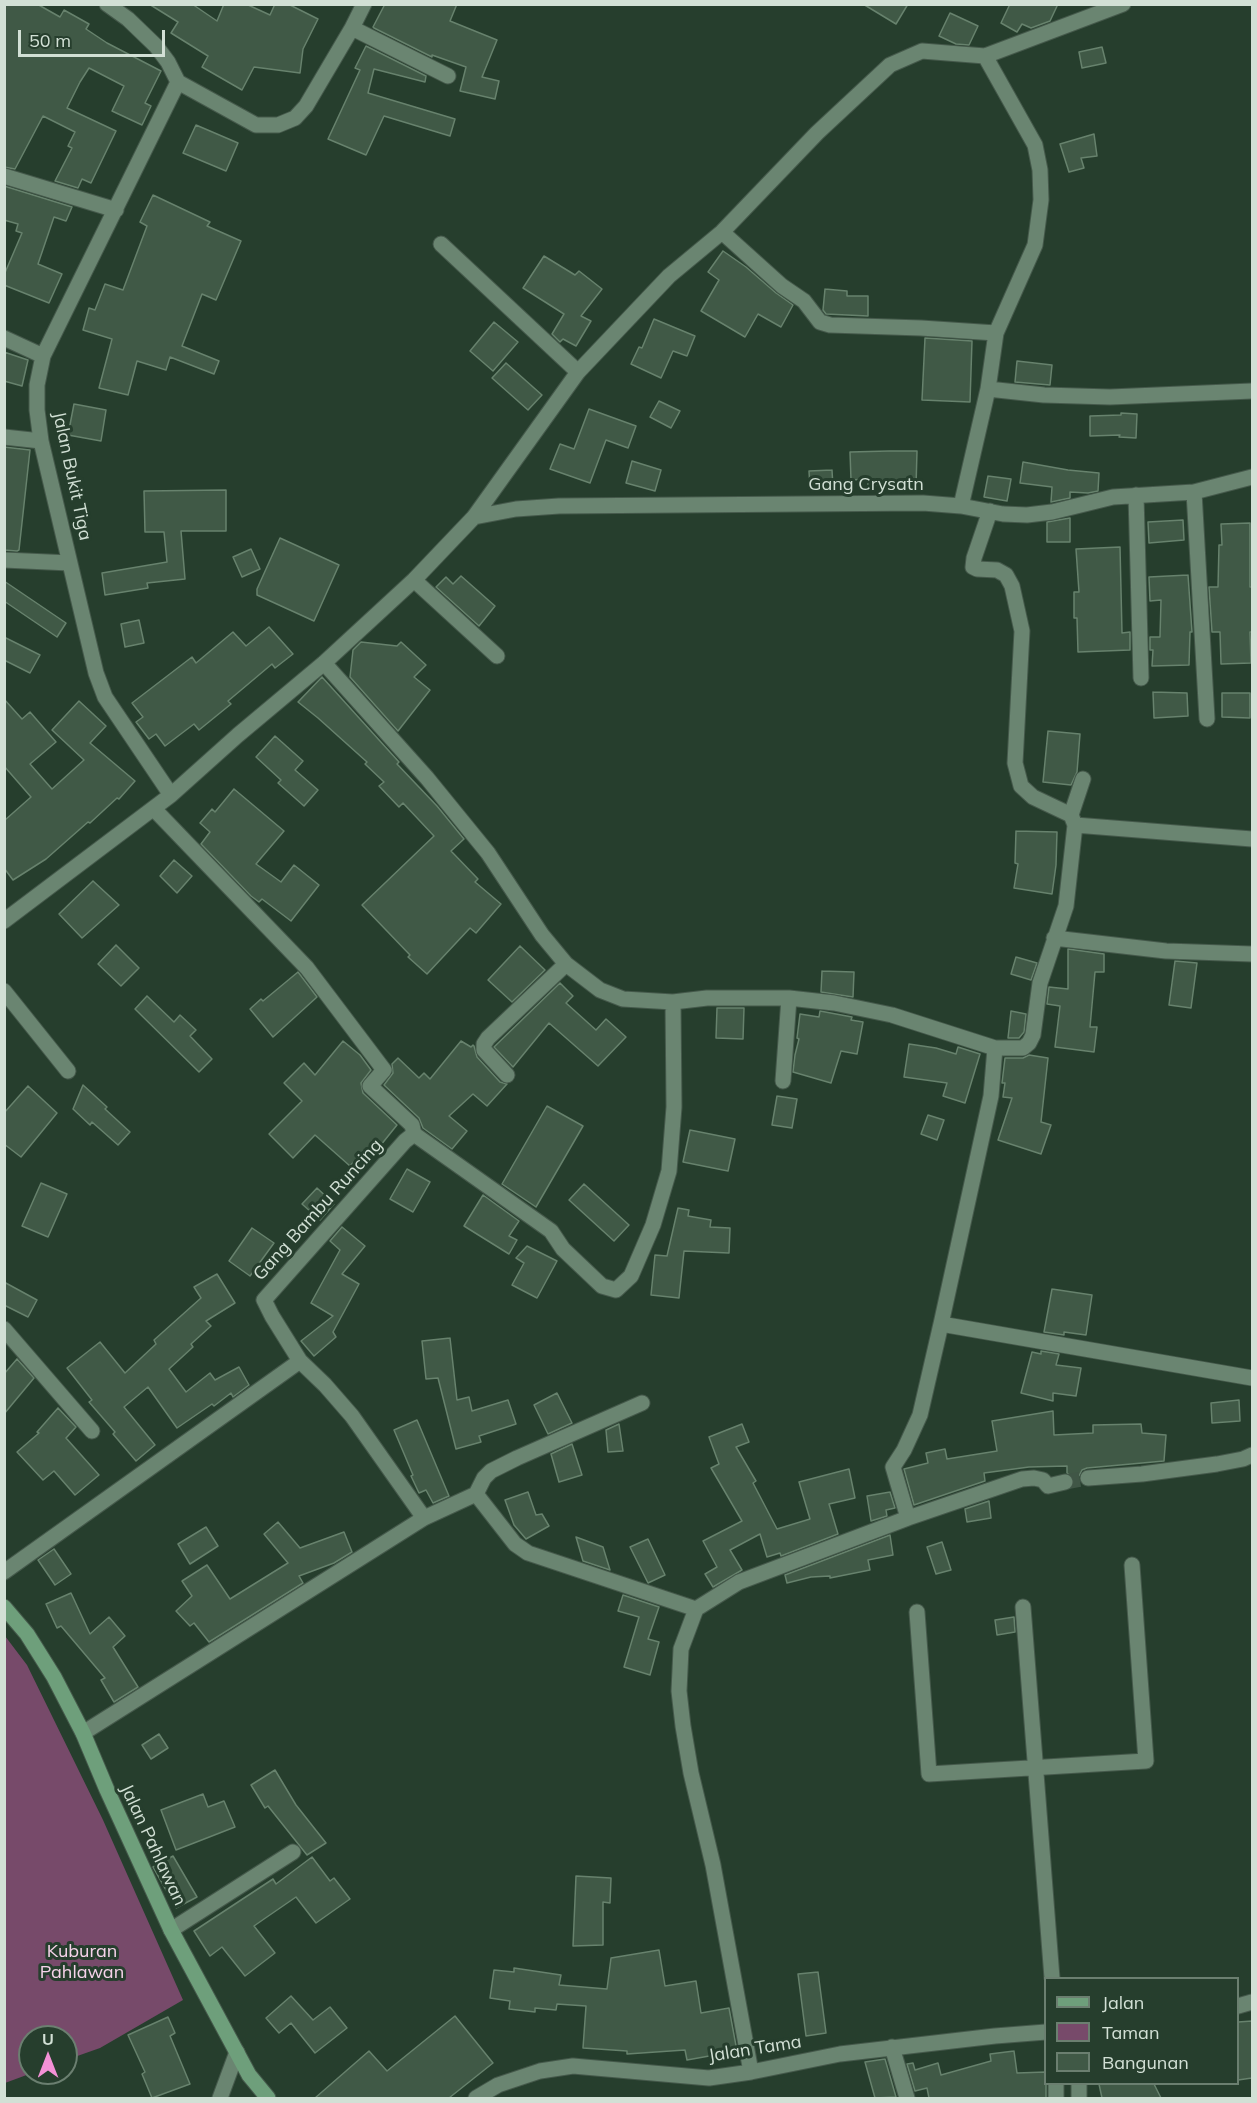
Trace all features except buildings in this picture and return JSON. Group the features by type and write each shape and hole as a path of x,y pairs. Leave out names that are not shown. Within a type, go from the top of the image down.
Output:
{"main road":[{"name":"Jalan Pahlawan","path":"4,1607 27,1634 54,1677 83,1733 171,1930 249,2075 268,2098"}],"street":[{"path":"107,4 128,19 156,46 168,62 178,82 256,125 278,125 296,118 306,106 364,4"},
{"path":"4,921 171,795 324,663 414,580 474,517 578,372 669,276 722,232 817,133 890,65 922,51 985,56 1124,4"},
{"path":"352,28 448,76"},
{"path":"961,506 988,389 996,333 1035,245 1041,190 1035,145 985,56"},
{"name":"Jalan Bukit Tiga","path":"171,795 105,697 96,673 41,441 37,385 43,356 178,82"},
{"path":"4,176 116,210"},
{"path":"722,232 782,286 804,302 820,322 830,325 996,333"},
{"path":"441,244 578,372"},
{"path":"4,338 43,356"},
{"path":"988,389 1044,395 1110,398 1252,391"},
{"path":"4,438 41,441"},
{"name":"Gang Crysatn","path":"474,517 516,509 559,506 923,503 1027,515 1052,512 1096,500 1194,492 1252,477"},
{"path":"1194,492 1207,719"},
{"path":"1136,495 1141,678"},
{"path":"990,511 973,567 997,570 1006,575 1012,586 1022,631 1016,763 1021,786 1033,797 1073,820 1252,839"},
{"path":"4,560 70,563"},
{"path":"414,580 497,656"},
{"path":"324,663 426,778 488,853 542,935 566,964 600,990 623,999 672,1002 707,998 789,998 834,1003 892,1016 995,1048 1023,1048 1029,1043 1036,1023 1040,982 1052,953 1054,938 1066,906 1073,820 1083,779"},
{"path":"154,809 307,968 384,1070 370,1086 412,1125 414,1134 551,1231 563,1249 602,1286 616,1290 631,1276 653,1225 669,1171 674,1107 672,1002"},
{"path":"1054,938 1166,951 1252,954"},
{"path":"507,1075 483,1050 484,1044 566,964"},
{"path":"4,991 68,1071"},
{"path":"783,1081 789,998"},
{"path":"908,1518 893,1467 921,1415 991,1096 995,1048"},
{"name":"Gang Bambu Runcing","path":"414,1134 405,1141 264,1300 300,1361 352,1416 424,1518"},
{"path":"941,1324 1252,1378"},
{"path":"4,1329 92,1431"},
{"path":"4,1572 300,1361"},
{"path":"83,1733 424,1518 476,1494 484,1478 491,1471 642,1403"},
{"path":"1088,1478 1142,1474 1217,1464 1252,1455"},
{"path":"752,2072 713,1865 691,1773 683,1726 679,1691 681,1649 696,1609 739,1582 908,1518 1022,1479 1043,1480 1048,1486 1065,1482"},
{"path":"476,1494 515,1544 528,1553 696,1609"},
{"path":"917,1612 929,1774 1146,1761 1132,1565"},
{"path":"1023,1607 1052,1977"},
{"path":"171,1930 293,1852"},
{"name":"Jalan Tama","path":"476,2098 498,2085 540,2071 573,2066 709,2078 752,2072 840,2054 1044,2032"},
{"path":"892,2047 907,2098"},
{"path":"220,2098 237,2052"}],"green space":[{"name":"Kuburan Pahlawan","path":"5,1636 27,1665 103,1820 183,2000 100,2048 78,2056 78,2025 18,2025 18,2078 5,2083"}],"tunnel":[{"path":"1065,1482 1088,1478"}]}
